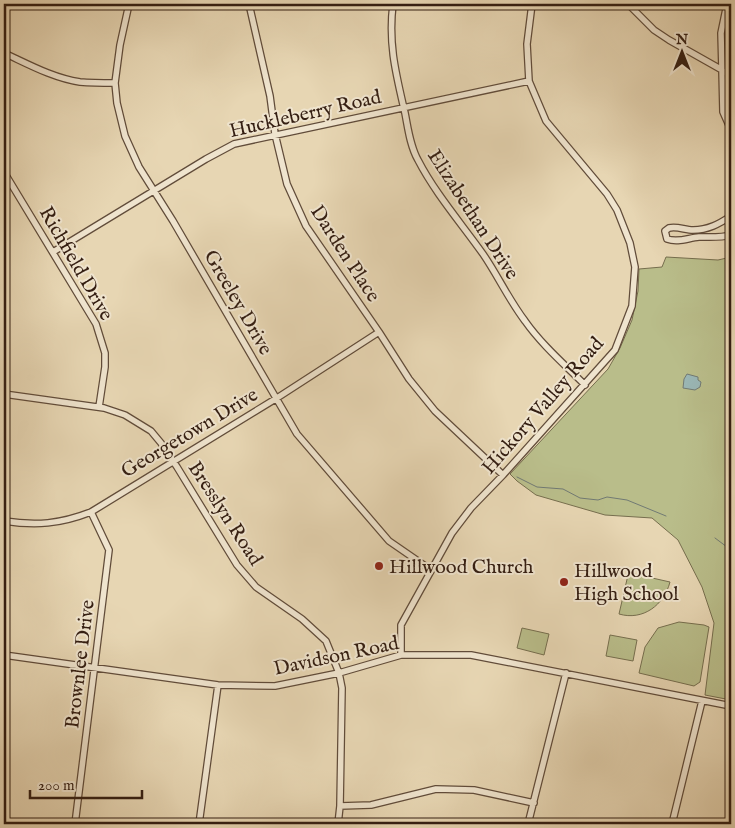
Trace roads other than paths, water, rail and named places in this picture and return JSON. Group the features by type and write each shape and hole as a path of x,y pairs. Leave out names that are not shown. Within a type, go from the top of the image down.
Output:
{"street":[{"name":"Greeley Drive","path":"129,4 120,45 115,83 117,103 125,136 139,167 173,221 297,434 389,540 431,570"},
{"name":"Darden Place","path":"249,4 270,96 275,134 287,184 306,226 380,332 402,368 435,411 503,475"},
{"name":"Elizabethan Drive","path":"393,4 391,34 394,69 417,160 494,270 509,298 526,323 547,348 585,385"},
{"name":"Hickory Valley Road","path":"401,656 401,625 452,533 471,508 615,350 632,306 635,291 635,266 630,243 617,210 546,121 529,81 527,44 532,4"},
{"path":"628,4 654,30 731,75"},
{"path":"727,4 721,33 723,112 731,130"},
{"path":"4,53 68,79 81,82 115,83"},
{"name":"Huckleberry Road","path":"53,252 234,144 529,81"},
{"name":"Richfield Drive","path":"4,172 86,306 102,340 105,367 99,407"},
{"path":"731,216 716,225 692,230 672,227 665,231 665,236 667,239 677,241 699,237 720,238 731,235"},
{"path":"716,225 720,238"},
{"name":"Georgetown Drive","path":"4,521 39,525 62,521 90,512 277,398 380,332"},
{"name":"Bresslyn Road","path":"4,394 99,407 126,415 138,421 160,441 237,565 256,587 302,620 326,641 339,673 342,688 338,824"},
{"name":"Brownlee Drive","path":"75,824 109,550 90,512"},
{"name":"Davidson Road","path":"4,655 218,686 275,686 339,673 401,656 471,654 731,706"},
{"path":"528,824 566,673"},
{"path":"199,824 218,686"},
{"path":"672,824 702,701"},
{"path":"340,806 371,805 436,789 474,790 534,803"}],"water":[{"path":"687,374 698,377 698,380 701,382 700,387 695,390 683,388 684,379"}],"waterway":[{"path":"517,477 537,487 563,489 580,498 598,500 607,497 627,500 666,516"},
{"path":"715,538 731,550"}],"place":[{"name":"Hillwood Church","path":"379,566"},
{"name":"Hillwood High School","path":"564,582"}]}
